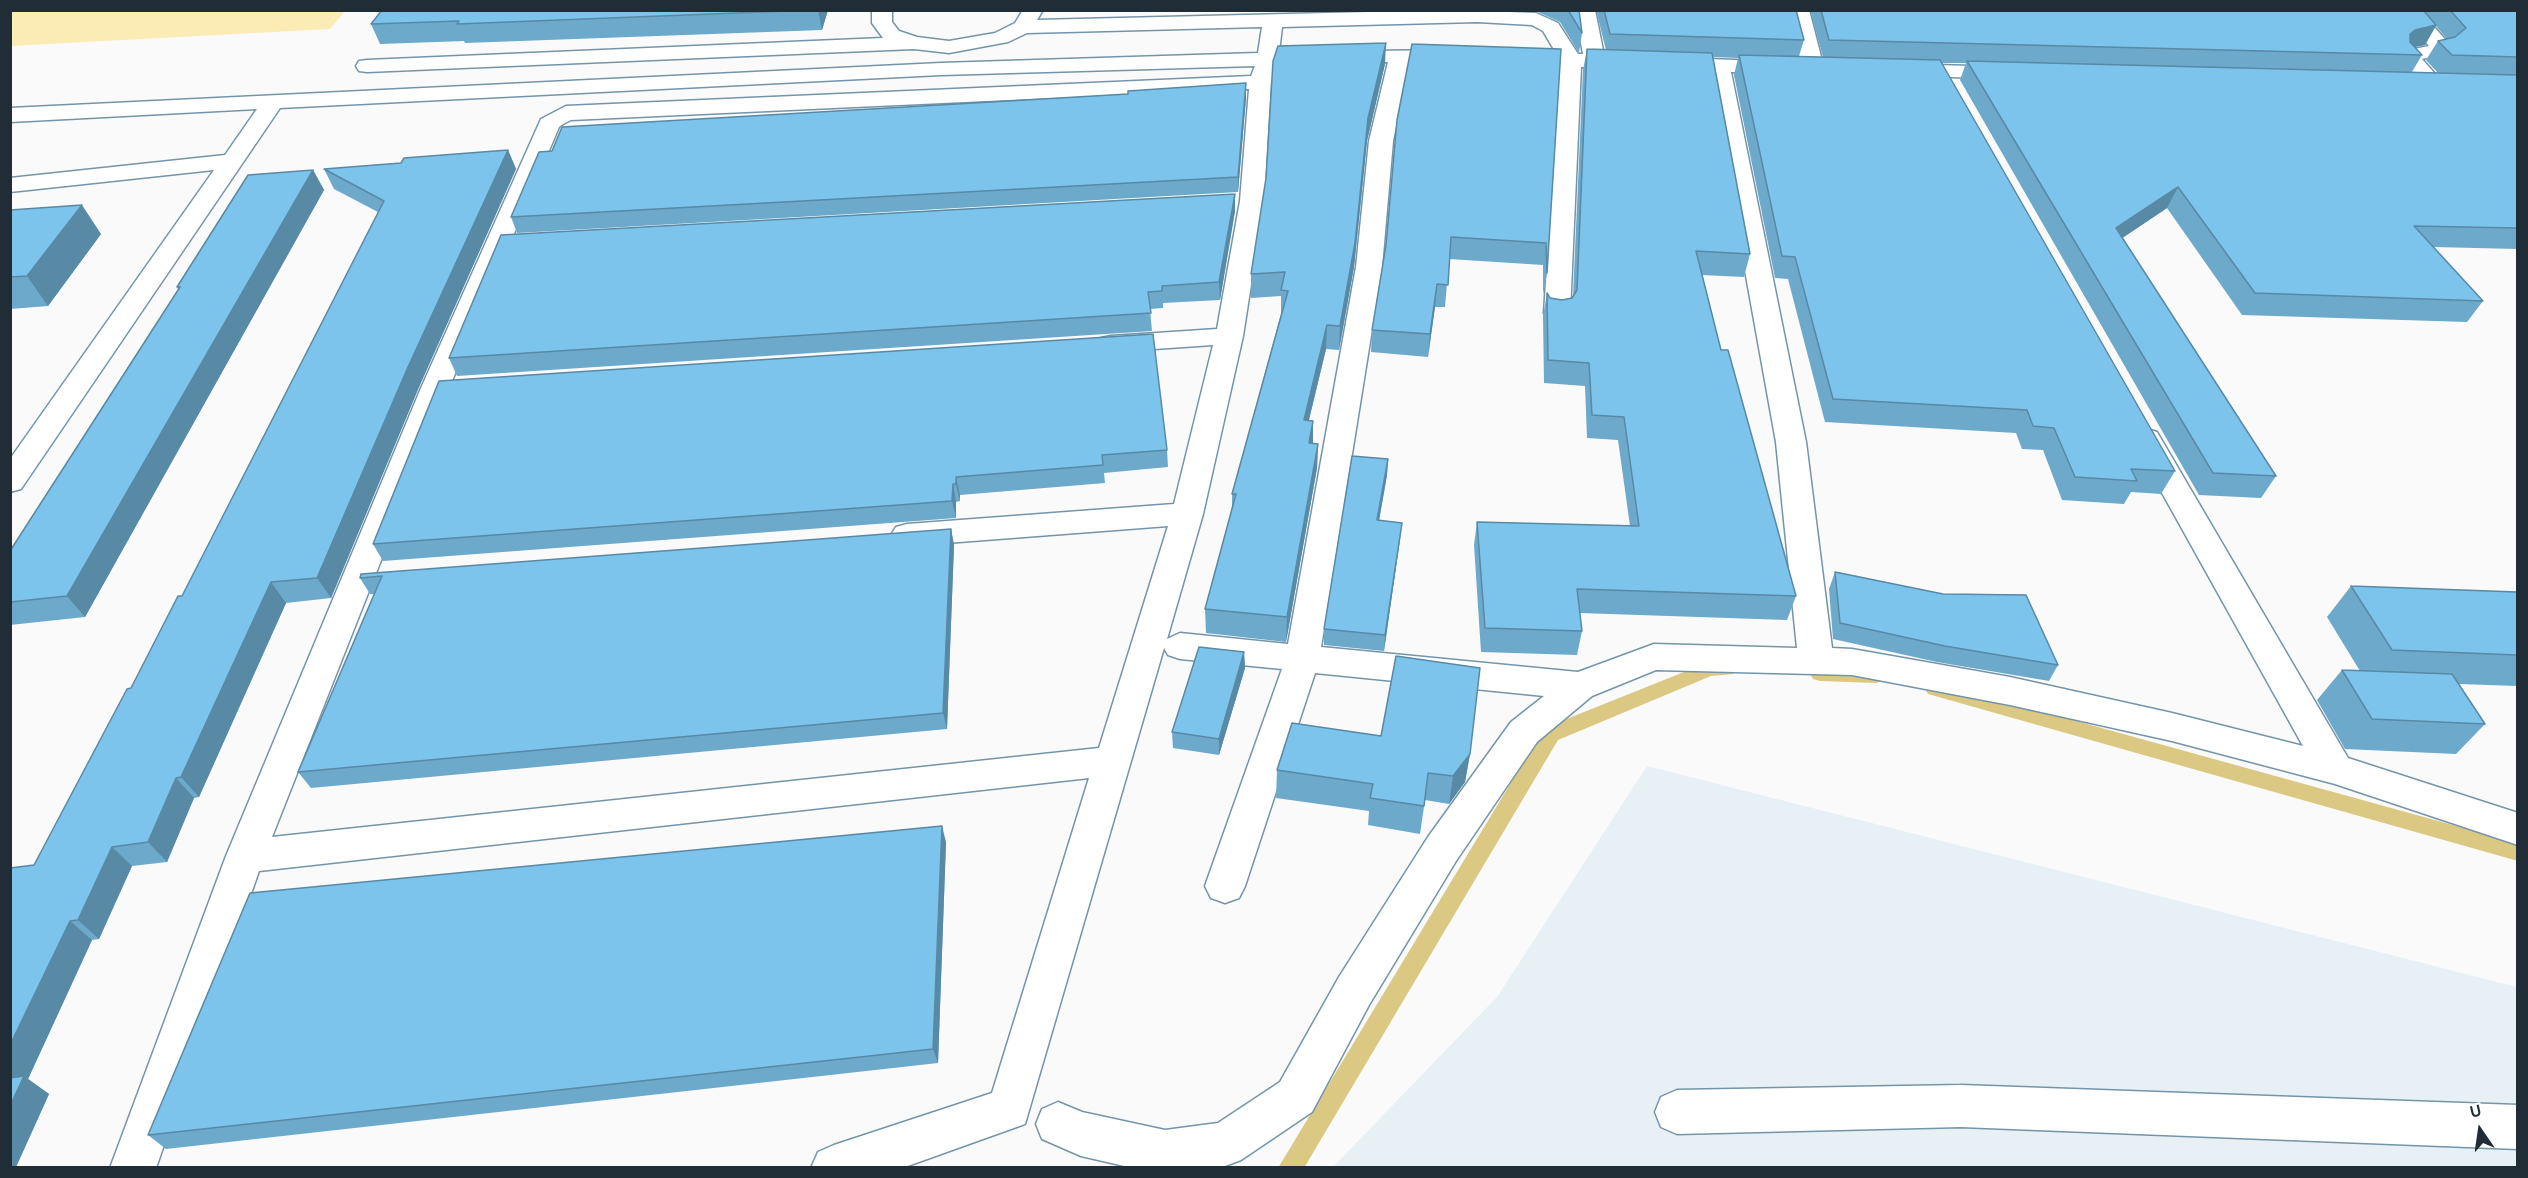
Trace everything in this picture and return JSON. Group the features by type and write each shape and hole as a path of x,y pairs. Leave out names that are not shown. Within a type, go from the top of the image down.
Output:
{"street":[{"path":"882,10 882,23 892,35 914,43"},
{"path":"1585,10 1595,61"},
{"path":"1799,10 1813,68"},
{"path":"2408,10 2440,46 2435,51 2411,56 2411,60 2444,84 2410,84"},
{"path":"367,66 914,43 949,47 1001,38 1028,19 1273,21 1477,16 1536,19 1551,27 1570,60 1557,313"},
{"path":"834,1167 1009,1109 1111,761 1187,514 1229,336 1240,202 1273,21"},
{"path":"941,69 949,47"},
{"path":"133,1167 245,856 359,577 511,243 549,124 566,114 1264,70 1400,55 1836,69"},
{"path":"1225,886 1302,660 1370,267 1381,141 1400,55"},
{"path":"414,94 434,62"},
{"path":"1719,66 1791,442 1816,661"},
{"path":"10,115 941,69 1264,70"},
{"path":"1883,70 2023,74"},
{"path":"1941,72 1958,103"},
{"path":"10,482 274,101"},
{"path":"10,186 233,161"},
{"path":"1087,345 1229,336"},
{"path":"2134,415 2335,769"},
{"path":"879,537 1187,514"},
{"path":"359,577 395,575"},
{"path":"1180,646 1580,686"},
{"path":"1058,1124 1081,1134 1165,1152 1225,1144 1296,1096 1354,991 1442,849 1524,732 1580,686 1654,657 1852,662 2010,691 2172,728 2335,769 2517,829"},
{"path":"245,856 1111,761"},
{"path":"1677,1112 1961,1106 2517,1128"}],"shaded area":[{"path":"11,10 345,11 330,29 11,46"},
{"path":"1647,766 2517,987 2517,1167 1332,1168 1497,997"}],"building":[{"path":"382,10 813,10 457,24 459,21 371,24"},
{"path":"1568,10 1579,10 1582,33"},
{"path":"1604,10 1796,10 1804,40 1610,34"},
{"path":"1821,10 2423,10 2436,25 2415,30 2410,34 2410,42 2422,55 1829,40"},
{"path":"2450,10 2517,10 2517,57 2452,55 2438,41 2455,37 2466,28"},
{"path":"1386,43 1368,118 1355,243 1340,326 1327,325 1304,420 1313,421 1309,443 1318,444 1287,617 1205,609 1236,494 1232,494 1288,291 1281,290 1285,272 1251,274 1266,178 1273,61 1278,46"},
{"path":"1412,44 1561,49 1547,273 1546,243 1451,237 1448,285 1437,284 1430,334 1372,330 1386,245 1397,120"},
{"path":"1587,49 1712,53 1750,254 1696,251 1721,350 1728,350 1796,596 1577,589 1582,631 1485,628 1477,522 1639,526 1624,417 1592,415 1589,363 1548,360 1547,293 1550,298 1562,300 1572,298 1577,290"},
{"path":"1739,55 1940,60 2175,471 2131,469 2137,481 2075,477 2054,428 2033,426 2027,410 1833,399 1795,257 1782,256"},
{"path":"1967,61 2517,75 2517,228 2414,226 2483,301 2255,293 2178,187 2116,228 2276,476 2213,473"},
{"path":"1246,83 1238,177 511,217 539,152 552,151 562,127 1128,94 1128,91"},
{"path":"508,150 408,367 317,578 271,582 181,777 176,778 148,842 112,847 78,920 70,921 10,1045 10,868 34,865 127,689 131,688 178,596 182,596 384,201 324,169 401,163 404,158"},
{"path":"313,170 67,596 10,602 10,551 180,287 177,287 248,175"},
{"path":"1235,194 1219,282 1162,286 1162,291 1148,292 1151,313 449,358 501,235"},
{"path":"82,205 27,276 10,277 10,210"},
{"path":"1153,334 1167,450 1102,455 1103,465 956,477 956,484 953,484 952,501 373,544 439,381"},
{"path":"1352,456 1388,459 1377,520 1402,523 1385,635 1324,629"},
{"path":"951,529 943,713 298,772 382,576 360,578 361,574"},
{"path":"1835,572 1943,594 2026,595 2058,665 1945,646 1840,623"},
{"path":"2351,586 2517,592 2517,655 2392,650"},
{"path":"1199,647 1244,652 1219,739 1172,732"},
{"path":"1396,656 1480,668 1470,754 1453,776 1428,773 1424,806 1370,798 1373,784 1277,770 1292,723 1381,736"},
{"path":"2342,670 2452,674 2485,724 2372,719"},
{"path":"942,826 933,1049 148,1135 250,893"},
{"path":"24,1076 10,1106 10,1078"}],"waterway":[{"path":"1290,1168 1551,734 1709,669 1726,669"},
{"path":"1820,674 1876,676"},
{"path":"1935,689 2518,852"}]}
